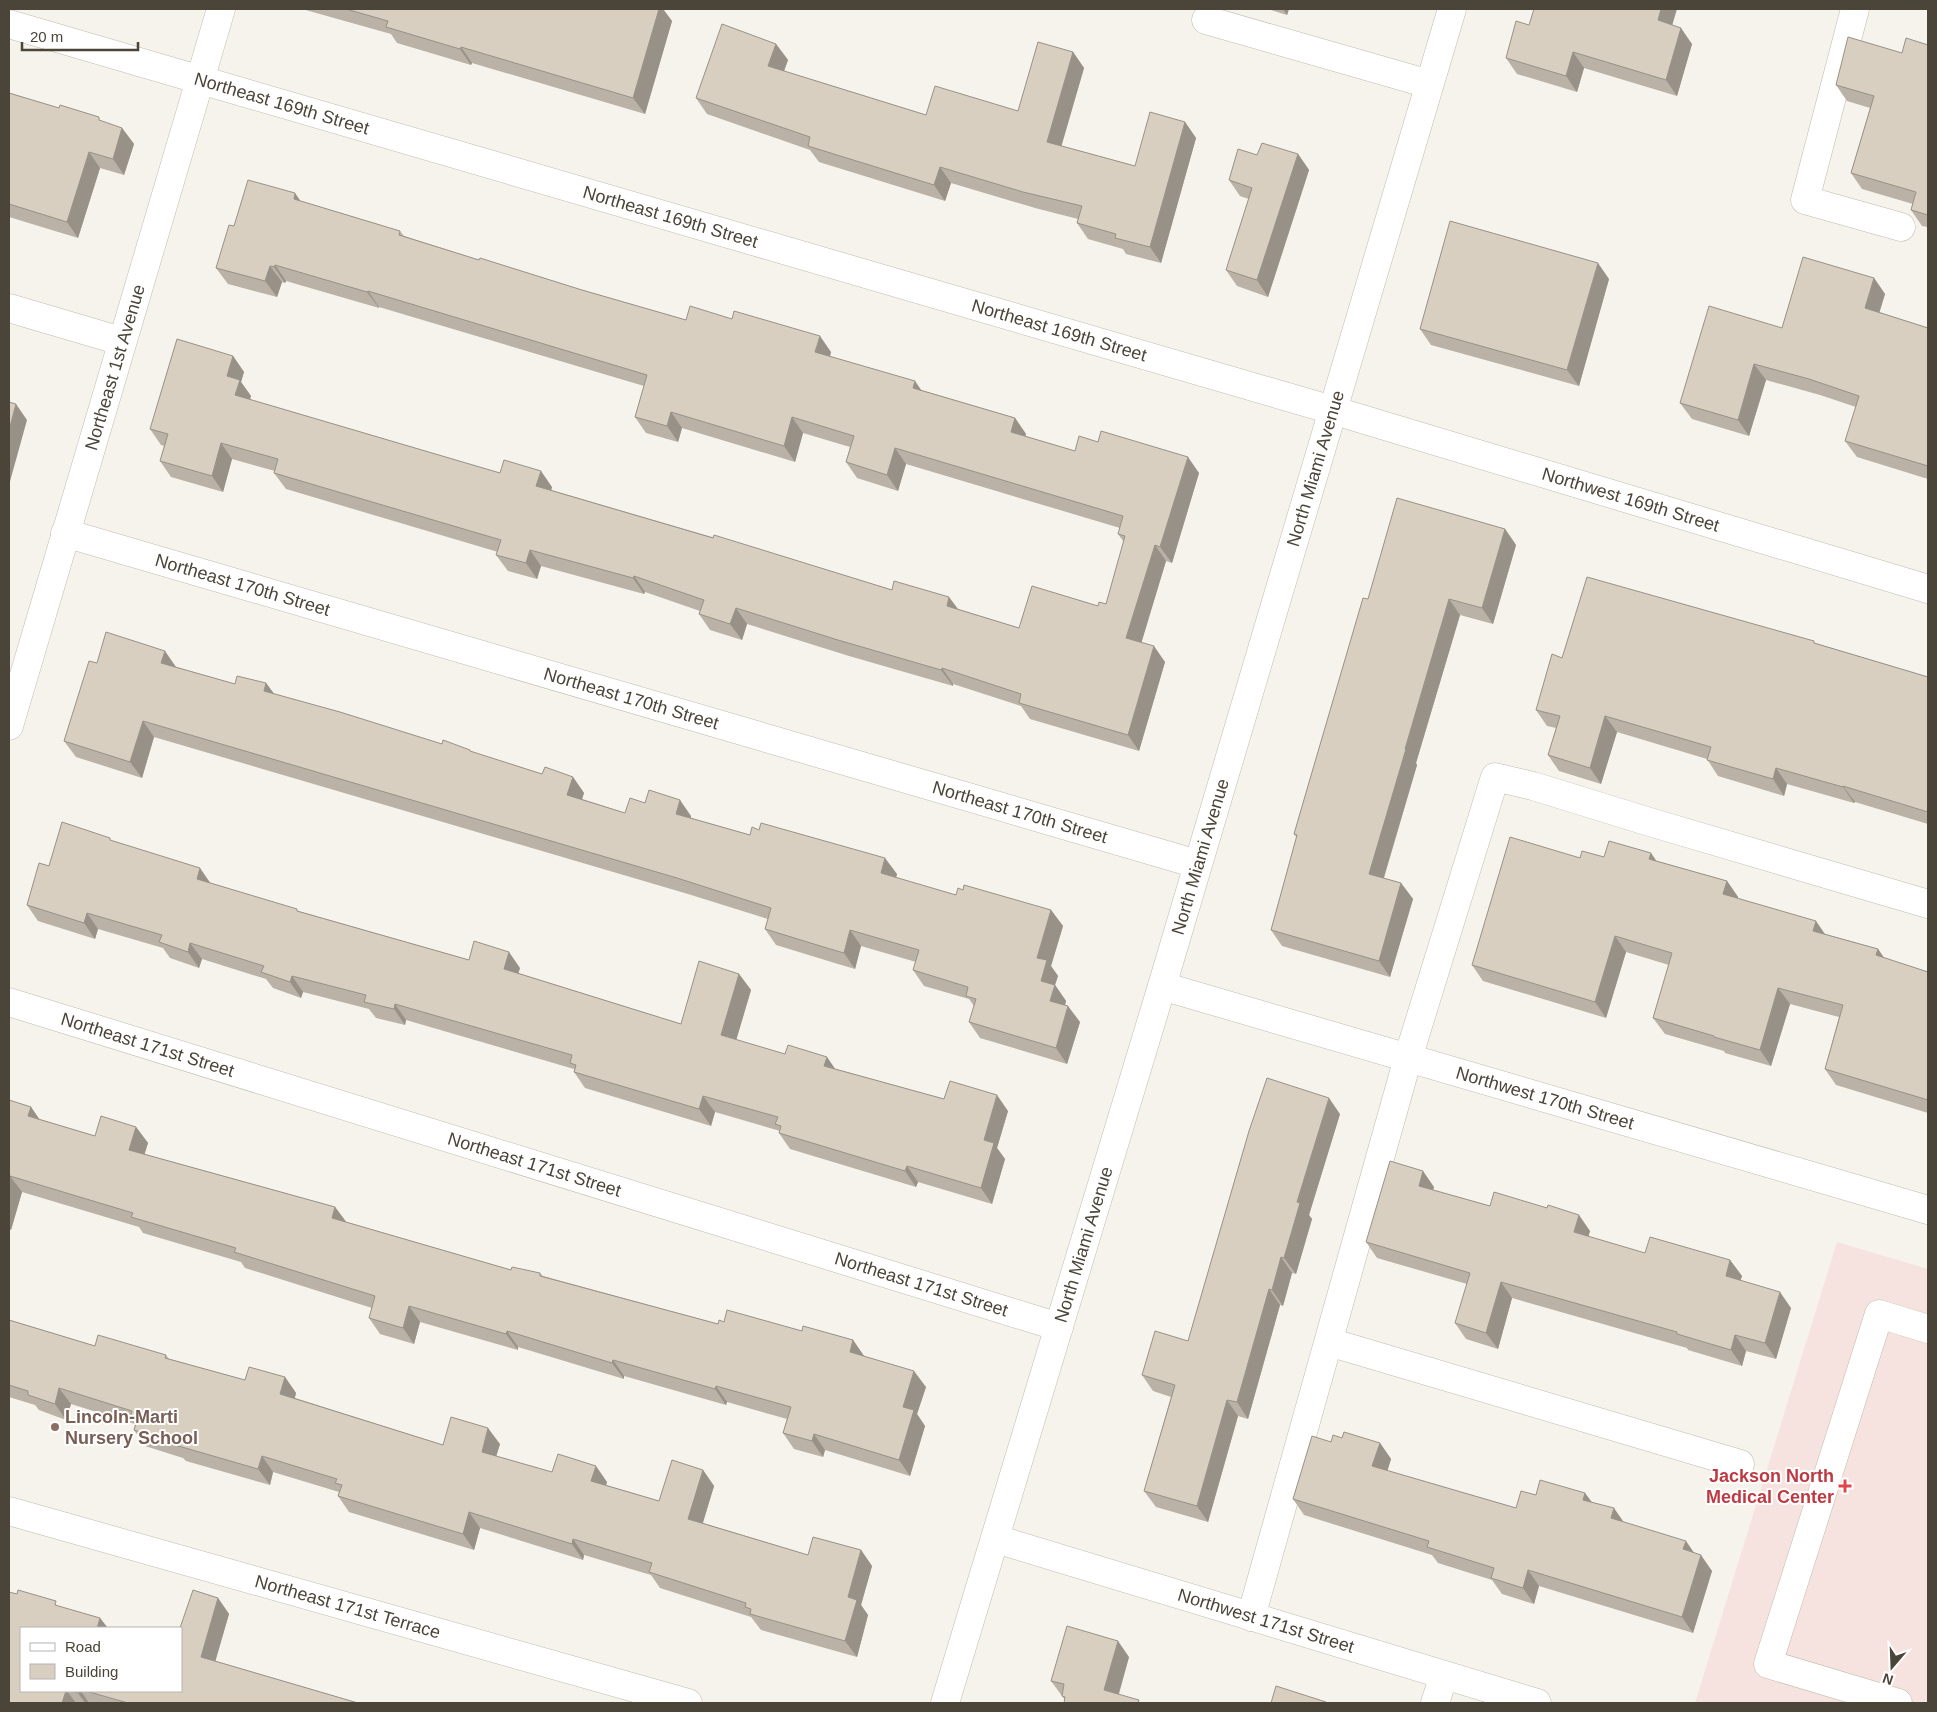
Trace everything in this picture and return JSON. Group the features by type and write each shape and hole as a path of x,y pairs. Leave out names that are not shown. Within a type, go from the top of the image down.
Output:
{"street":[{"name":"Northeast 1st Avenue","path":"9,726 121,341 221,9"},
{"name":"North Miami Avenue","path":"945,1703 1162,986 1452,9"},
{"path":"1855,9 1805,200 1901,227"},
{"path":"1206,20 1429,84"},
{"name":"Northeast 169th Street","path":"9,24 1332,410"},
{"path":"9,308 121,341"},
{"name":"Northwest 169th Street","path":"1332,410 1928,589"},
{"name":"Northeast 170th Street","path":"65,533 1197,864"},
{"path":"1251,1617 1408,1058 1495,777 1533,786 1928,904"},
{"name":"Northwest 170th Street","path":"1162,986 1928,1210"},
{"name":"Northeast 171st Street","path":"9,1002 1059,1327"},
{"path":"1898,1703 1768,1664 1879,1314 1928,1329"},
{"path":"1328,1342 1740,1464"},
{"name":"Northeast 171st Terrace","path":"9,1511 688,1703"},
{"name":"Northwest 171st Street","path":"996,1539 1537,1703"},
{"path":"1435,1703 1444,1675"}],"shaded area":[{"name":"Jackson North Medical Center","path":"1837,1242 1928,1269 1928,1703 1695,1703"}],"building":[{"path":"346,9 659,9 633,98 386,27 388,21"},
{"path":"1534,9 1661,9 1658,20 1681,28 1666,80 1573,52 1566,76 1506,58 1516,21 1529,25"},
{"path":"722,24 776,44 768,66 926,115 935,86 1018,111 1038,42 1073,52 1047,142 1135,166 1150,112 1185,122 1150,247 1115,238 1116,234 1077,223 1082,206 1023,192 940,167 934,185 808,146 810,137 696,98"},
{"path":"1848,37 1902,53 1906,38 1928,45 1928,215 1911,210 1916,192 1851,173 1874,96 1836,85"},
{"path":"9,93 59,108 60,105 99,117 99,120 122,128 113,159 89,152 67,222 9,204"},
{"path":"1262,143 1298,154 1257,280 1226,270 1252,188 1229,180 1238,149 1257,155"},
{"path":"248,180 295,193 294,199 400,231 399,235 686,320 690,306 732,319 734,311 820,336 815,352 915,381 913,388 1015,418 1011,432 1075,451 1079,436 1098,442 1101,431 1188,457 1160,547 1155,545 1126,638 1154,646 1128,735 1019,703 1021,694 942,668 941,670 838,640 736,608 730,624 699,614 704,600 634,576 633,578 530,550 526,563 496,555 501,540 274,473 278,459 221,443 212,476 160,461 168,434 150,429 177,339 233,356 227,376 240,380 235,395 500,473 504,460 541,471 536,486 713,538 714,535 892,590 894,581 949,597 947,606 1019,628 1032,586 1098,606 1099,602 1106,604 1125,536 1118,534 1123,516 895,448 887,475 846,462 854,436 792,417 784,446 671,412 667,426 635,417 647,375 275,265 274,267 270,266 265,281 216,268 229,225 234,226"},
{"path":"1450,221 1598,263 1567,370 1420,329"},
{"path":"1803,257 1874,278 1865,308 1928,328 1928,466 1845,441 1859,396 1809,379 1754,364 1738,420 1680,403 1709,306 1782,328"},
{"path":"9,402 16,404 9,430"},
{"path":"1397,498 1505,529 1482,608 1449,599 1405,749 1369,874 1401,883 1379,961 1271,930 1297,835 1294,834 1310,779 1363,598 1368,599"},
{"path":"1587,577 1814,641 1814,643 1928,677 1928,812 1776,768 1773,779 1707,760 1711,747 1605,716 1590,768 1548,755 1560,716 1536,710 1552,654 1562,658"},
{"path":"106,632 165,651 161,663 235,684 237,676 266,683 264,691 340,712 442,744 443,740 470,751 542,774 545,767 573,777 567,795 625,813 630,798 645,803 649,790 680,800 676,814 750,835 752,827 759,830 761,823 885,858 881,873 956,895 958,888 963,890 964,885 1051,910 1037,958 1047,960 1041,981 1055,985 1050,1001 1068,1006 1056,1048 969,1022 976,999 966,996 968,987 913,970 919,950 850,930 844,953 827,948 765,929 771,908 677,878 143,721 130,762 64,741 89,661 97,663"},
{"path":"62,822 110,838 110,840 200,868 197,879 297,909 297,911 469,960 474,941 509,952 504,969 681,1024 699,961 739,974 721,1035 785,1054 788,1045 827,1057 824,1066 944,1099 950,1081 997,1095 984,1140 994,1143 981,1188 907,1166 905,1171 779,1133 781,1126 775,1124 778,1117 703,1096 699,1109 574,1072 576,1065 570,1063 572,1055 395,1004 394,1009 364,1002 366,995 292,976 290,982 261,972 264,966 190,943 188,952 159,942 162,935 87,913 84,923 27,905 39,863 49,866"},
{"path":"1510,837 1580,858 1582,851 1604,857 1609,841 1651,853 1649,859 1727,881 1723,894 1816,921 1813,931 1878,949 1876,955 1928,972 1928,1100 1825,1069 1843,1005 1778,988 1760,1050 1653,1018 1672,953 1615,936 1595,1002 1472,965"},
{"path":"1267,1078 1329,1098 1297,1202 1300,1203 1284,1258 1281,1257 1272,1290 1269,1289 1237,1402 1227,1400 1197,1506 1144,1491 1175,1385 1142,1375 1155,1331 1188,1341 1249,1131"},
{"path":"9,1100 31,1107 28,1116 95,1136 101,1116 136,1127 129,1150 335,1207 332,1218 511,1270 512,1267 540,1273 540,1276 718,1324 719,1320 724,1322 727,1310 802,1331 803,1326 853,1340 850,1352 914,1371 903,1407 914,1410 899,1460 814,1434 812,1441 783,1433 791,1407 716,1386 715,1389 613,1360 612,1363 507,1331 506,1334 409,1306 403,1328 369,1318 375,1296 234,1252 236,1248 131,1217 133,1213 10,1176 9,1182"},
{"path":"1390,1161 1423,1171 1419,1186 1490,1206 1494,1192 1547,1208 1548,1205 1579,1215 1574,1232 1645,1253 1650,1237 1730,1260 1726,1276 1780,1292 1765,1343 1735,1335 1731,1350 1677,1334 1677,1332 1501,1282 1486,1333 1455,1323 1470,1273 1366,1242"},
{"path":"9,1320 95,1346 98,1335 166,1355 165,1358 245,1380 249,1367 285,1377 280,1394 443,1445 451,1417 488,1428 482,1452 552,1472 558,1454 596,1466 591,1481 659,1501 672,1460 703,1470 688,1519 808,1555 813,1537 861,1550 848,1597 857,1600 845,1641 750,1614 751,1609 745,1607 746,1603 649,1572 652,1563 573,1539 572,1544 469,1512 463,1534 338,1496 342,1485 335,1483 337,1479 262,1456 258,1469 175,1445 175,1443 134,1430 138,1417 131,1415 132,1411 59,1388 55,1404 28,1395 28,1391 9,1385"},
{"path":"1344,1432 1380,1443 1372,1466 1516,1508 1521,1491 1536,1495 1540,1480 1585,1493 1583,1500 1614,1508 1611,1518 1686,1541 1683,1549 1701,1555 1682,1617 1528,1570 1523,1588 1491,1578 1494,1568 1427,1547 1429,1541 1293,1499 1312,1436 1331,1442 1333,1435 1342,1438"},
{"path":"18,1590 56,1601 55,1605 100,1618 97,1627 20,1627 20,1692 66,1692 62,1703 9,1703 9,1592 17,1594"},
{"path":"193,1590 218,1598 201,1657 358,1703 128,1703 90,1692 182,1692 182,1627 180,1627"},
{"path":"1067,1626 1118,1641 1104,1690 1139,1700 1138,1703 1064,1703 1065,1697 1062,1696 1064,1684 1051,1681"},
{"path":"1276,1686 1326,1702 1326,1703 1271,1703"}],"place":[{"name":"Lincoln-Marti Nursery School","path":"55,1427"},
{"name":"Jackson North Medical Center","path":"1845,1486"}]}
